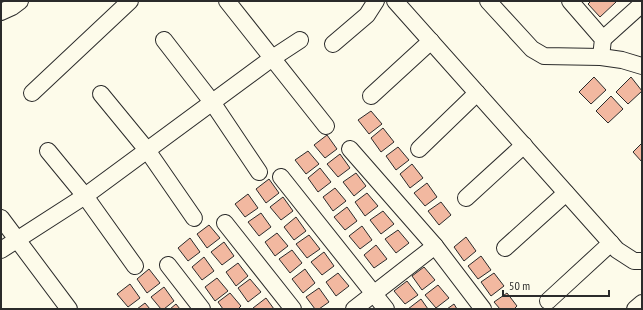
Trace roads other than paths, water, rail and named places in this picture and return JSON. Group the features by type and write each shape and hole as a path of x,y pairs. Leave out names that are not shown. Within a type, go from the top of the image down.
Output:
{"street":[{"path":"1,12 12,8 20,1"},
{"path":"32,93 130,1"},
{"path":"227,1 271,59 326,126"},
{"path":"333,44 367,15 376,1"},
{"path":"395,1 617,250 634,260 642,261"},
{"path":"488,1 532,49 544,56 601,57 622,60 642,66"},
{"path":"570,1 603,39"},
{"path":"601,57 603,39 642,4"},
{"path":"164,40 212,102 260,172"},
{"path":"1,250 85,196 271,59 300,40"},
{"path":"371,96 431,40"},
{"path":"419,149 477,93"},
{"path":"101,94 147,150 194,218"},
{"path":"466,198 524,145"},
{"path":"350,149 435,246 483,309"},
{"path":"48,152 85,196 135,266"},
{"path":"281,177 375,293 386,309"},
{"path":"505,248 566,193"},
{"path":"1,218 69,309"},
{"path":"225,223 293,309"},
{"path":"548,301 611,243"},
{"path":"354,309 435,246"},
{"path":"168,265 202,309"},
{"path":"636,309 642,303"}]}
